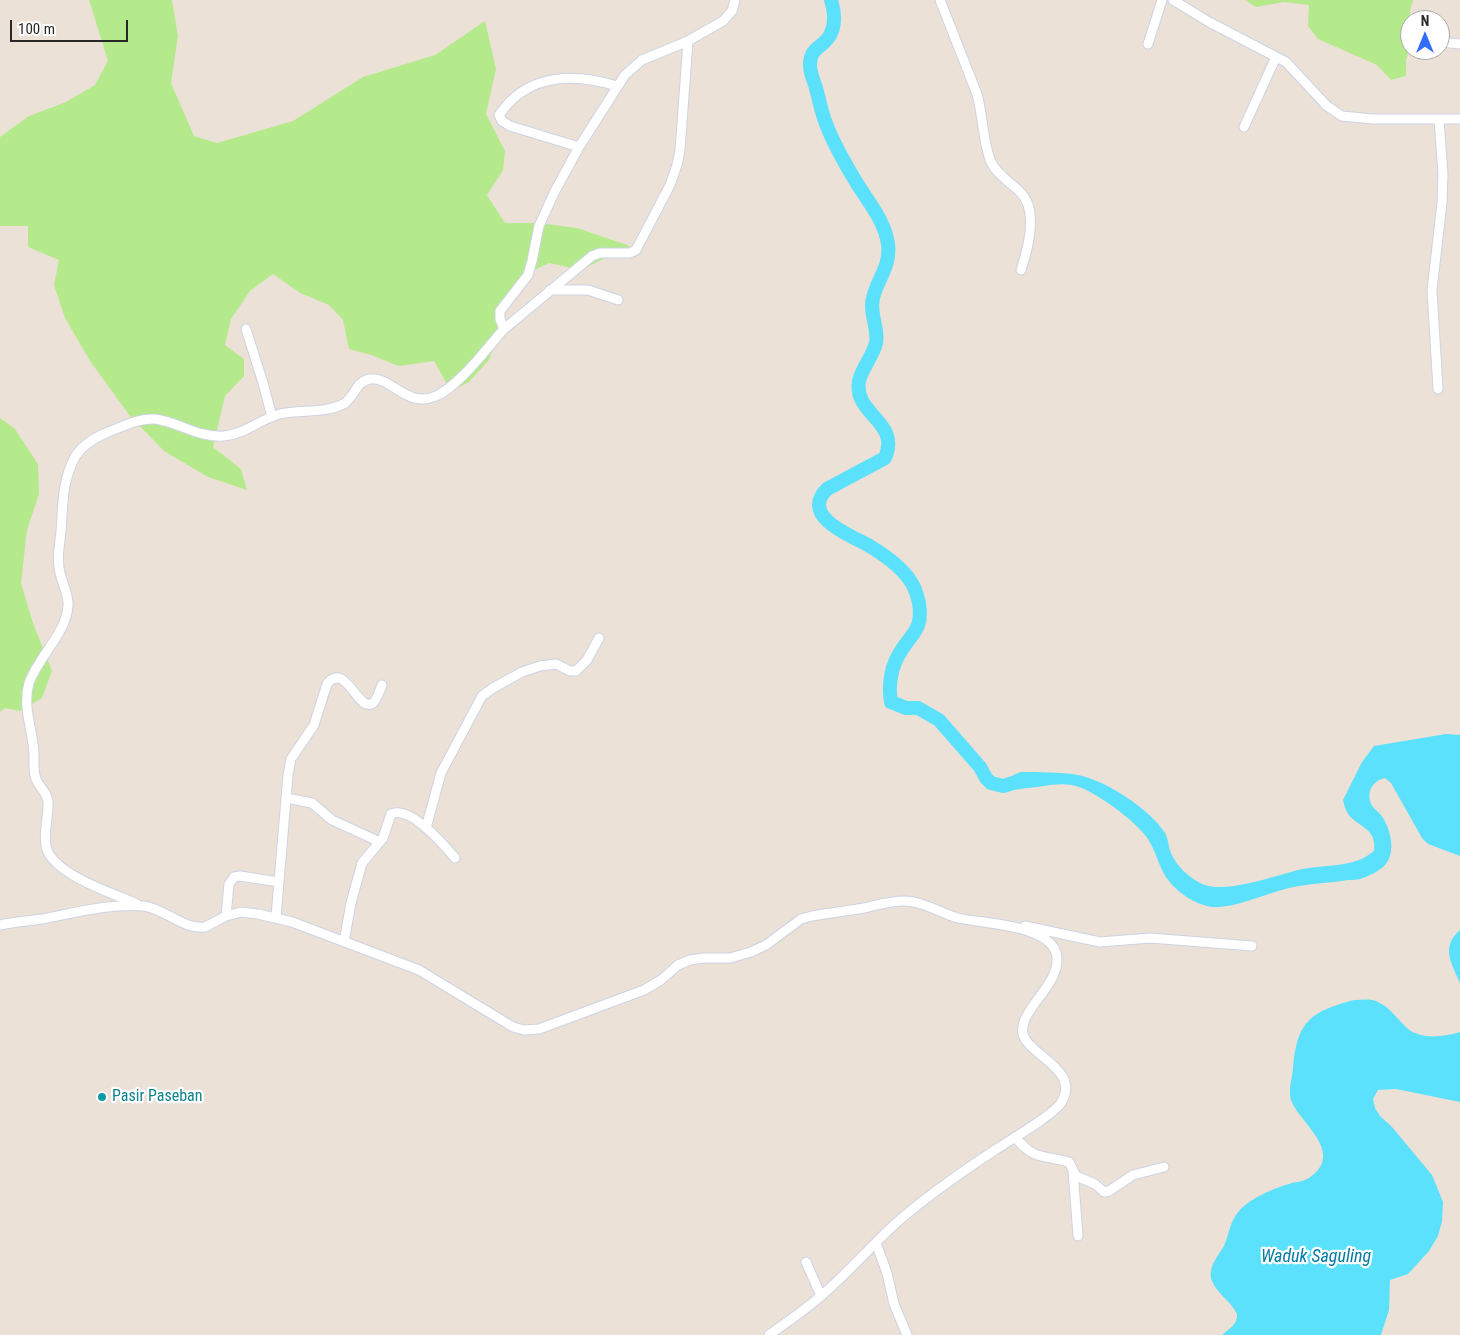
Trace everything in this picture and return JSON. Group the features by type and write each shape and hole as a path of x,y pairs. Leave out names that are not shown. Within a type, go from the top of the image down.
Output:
{"street":[{"path":"504,329 500,318 500,311 528,275 539,226 555,191 617,86 630,69 642,60 688,41 727,18 732,11 735,0"},
{"path":"940,0 977,94 990,160 998,172 1027,201 1030,219 1030,238 1021,270"},
{"path":"1148,44 1162,0"},
{"path":"1173,0 1289,65 1327,106 1342,116 1373,119 1460,119"},
{"path":"688,41 677,165 670,185 636,250 632,252 600,253 592,256 504,329 471,367 448,389 435,397 425,399 410,397 379,380 369,379 361,383 349,399 342,404 322,409 286,413 272,417 238,433 222,436 197,433 156,420 136,422 100,436 84,446 74,459 65,482 62,500 58,564 66,590 68,608 63,623 32,677 27,698 33,740 35,777 45,792 47,799 45,846 50,858 64,871 142,906 160,911 197,927 205,927 226,916 241,912 276,917 419,970 513,1027 530,1031 552,1025 644,990 661,980 678,965 690,960 730,958 751,952 766,945 801,919 905,901 958,918 1012,926 1034,927 1100,942 1150,938 1252,946"},
{"path":"1244,127 1276,57"},
{"path":"580,147 510,126 502,121 499,114 519,93 531,86 552,80 582,78 617,86"},
{"path":"1438,389 1432,290 1442,203 1443,174 1439,120"},
{"path":"550,290 588,290 618,300"},
{"path":"246,329 272,417"},
{"path":"426,828 441,773 479,699 492,688 535,667 554,664 570,671 576,671 587,660 599,638"},
{"path":"276,917 291,759 314,725 328,682 335,679 346,682 360,701 368,704 374,702 382,686"},
{"path":"286,798 312,802 332,820 380,842"},
{"path":"344,942 351,903 362,863 385,834 390,815 393,812 404,814 426,828 456,858"},
{"path":"226,916 228,888 230,880 234,877 240,876 279,882"},
{"path":"0,925 92,910 142,906"},
{"path":"769,1335 821,1296 926,1198 1016,1137 1058,1106 1064,1097 1065,1088 1059,1071 1030,1045 1025,1039 1023,1032 1027,1017 1053,978 1057,966 1057,954 1046,940 1012,926"},
{"path":"1016,1137 1031,1152 1044,1158 1070,1162 1076,1176 1095,1184 1105,1192 1133,1174 1164,1167"},
{"path":"1074,1171 1078,1236"},
{"path":"876,1243 886,1268 894,1304 907,1335"},
{"path":"806,1262 821,1296"}],"green space":[{"path":"89,0 172,0 178,36 171,83 194,136 217,143 293,121 363,77 435,55 485,21 496,69 486,114 505,151 503,170 487,195 505,223 538,223 577,228 630,246 581,270 549,263 524,275 498,314 496,342 489,360 469,382 451,391 434,361 399,366 349,349 343,320 329,305 300,293 273,274 250,291 231,319 225,345 244,359 244,376 225,396 213,447 241,469 247,490 208,477 164,451 130,416 90,361 65,318 54,285 59,260 28,247 28,226 0,226 0,137 29,116 66,102 95,85 108,61"},
{"path":"1245,0 1413,0 1410,10 1400,10 1400,60 1406,60 1406,76 1391,80 1377,65 1318,39 1308,26 1309,5 1284,2 1256,7"},
{"path":"0,418 15,429 38,464 39,494 27,530 21,583 33,623 52,671 42,698 20,711 5,708 0,712"}],"water":[{"path":"1446,734 1460,735 1460,856 1428,844 1422,838 1391,783 1385,778 1373,785 1370,793 1373,807 1384,820 1391,840 1389,860 1381,869 1359,879 1289,888 1229,906 1211,907 1203,905 1179,892 1167,879 1145,835 1124,815 1098,796 1074,785 1058,784 1019,788 1013,783 1013,775 1021,772 1050,772 1078,775 1101,783 1138,805 1158,824 1165,833 1174,860 1186,873 1205,885 1226,887 1251,883 1308,868 1357,861 1366,857 1374,851 1373,837 1351,817 1343,800 1362,762 1374,746"},
{"path":"1460,930 1460,983 1451,962 1449,949 1454,936"},
{"name":"Waduk Saguling","path":"1354,1000 1369,1000 1383,1004 1412,1032 1425,1036 1440,1036 1460,1032 1460,1102 1396,1089 1378,1090 1373,1099 1375,1108 1380,1116 1392,1127 1432,1175 1443,1202 1442,1221 1438,1236 1429,1251 1408,1274 1390,1280 1389,1310 1381,1335 1222,1335 1235,1323 1237,1314 1214,1286 1211,1271 1224,1246 1234,1219 1243,1207 1255,1198 1276,1188 1307,1179 1320,1168 1322,1163 1321,1147 1312,1130 1294,1107 1290,1096 1290,1084 1298,1040 1308,1021 1316,1015 1326,1009"}],"waterway":[{"path":"831,0 834,16 833,29 829,38 812,54 810,69 832,137 848,169 884,228 888,244 887,259 872,304 877,338 876,343 859,381 859,393 863,402 882,426 887,435 888,445 885,458 827,489 820,499 819,508 823,516 830,523 892,561 907,576 915,590 919,603 920,619 916,630 895,663 890,682 891,702 906,708 918,708 939,720 980,767 991,783 1003,786 1032,780"}],"place":[{"name":"Pasir Paseban","path":"102,1097"}]}
